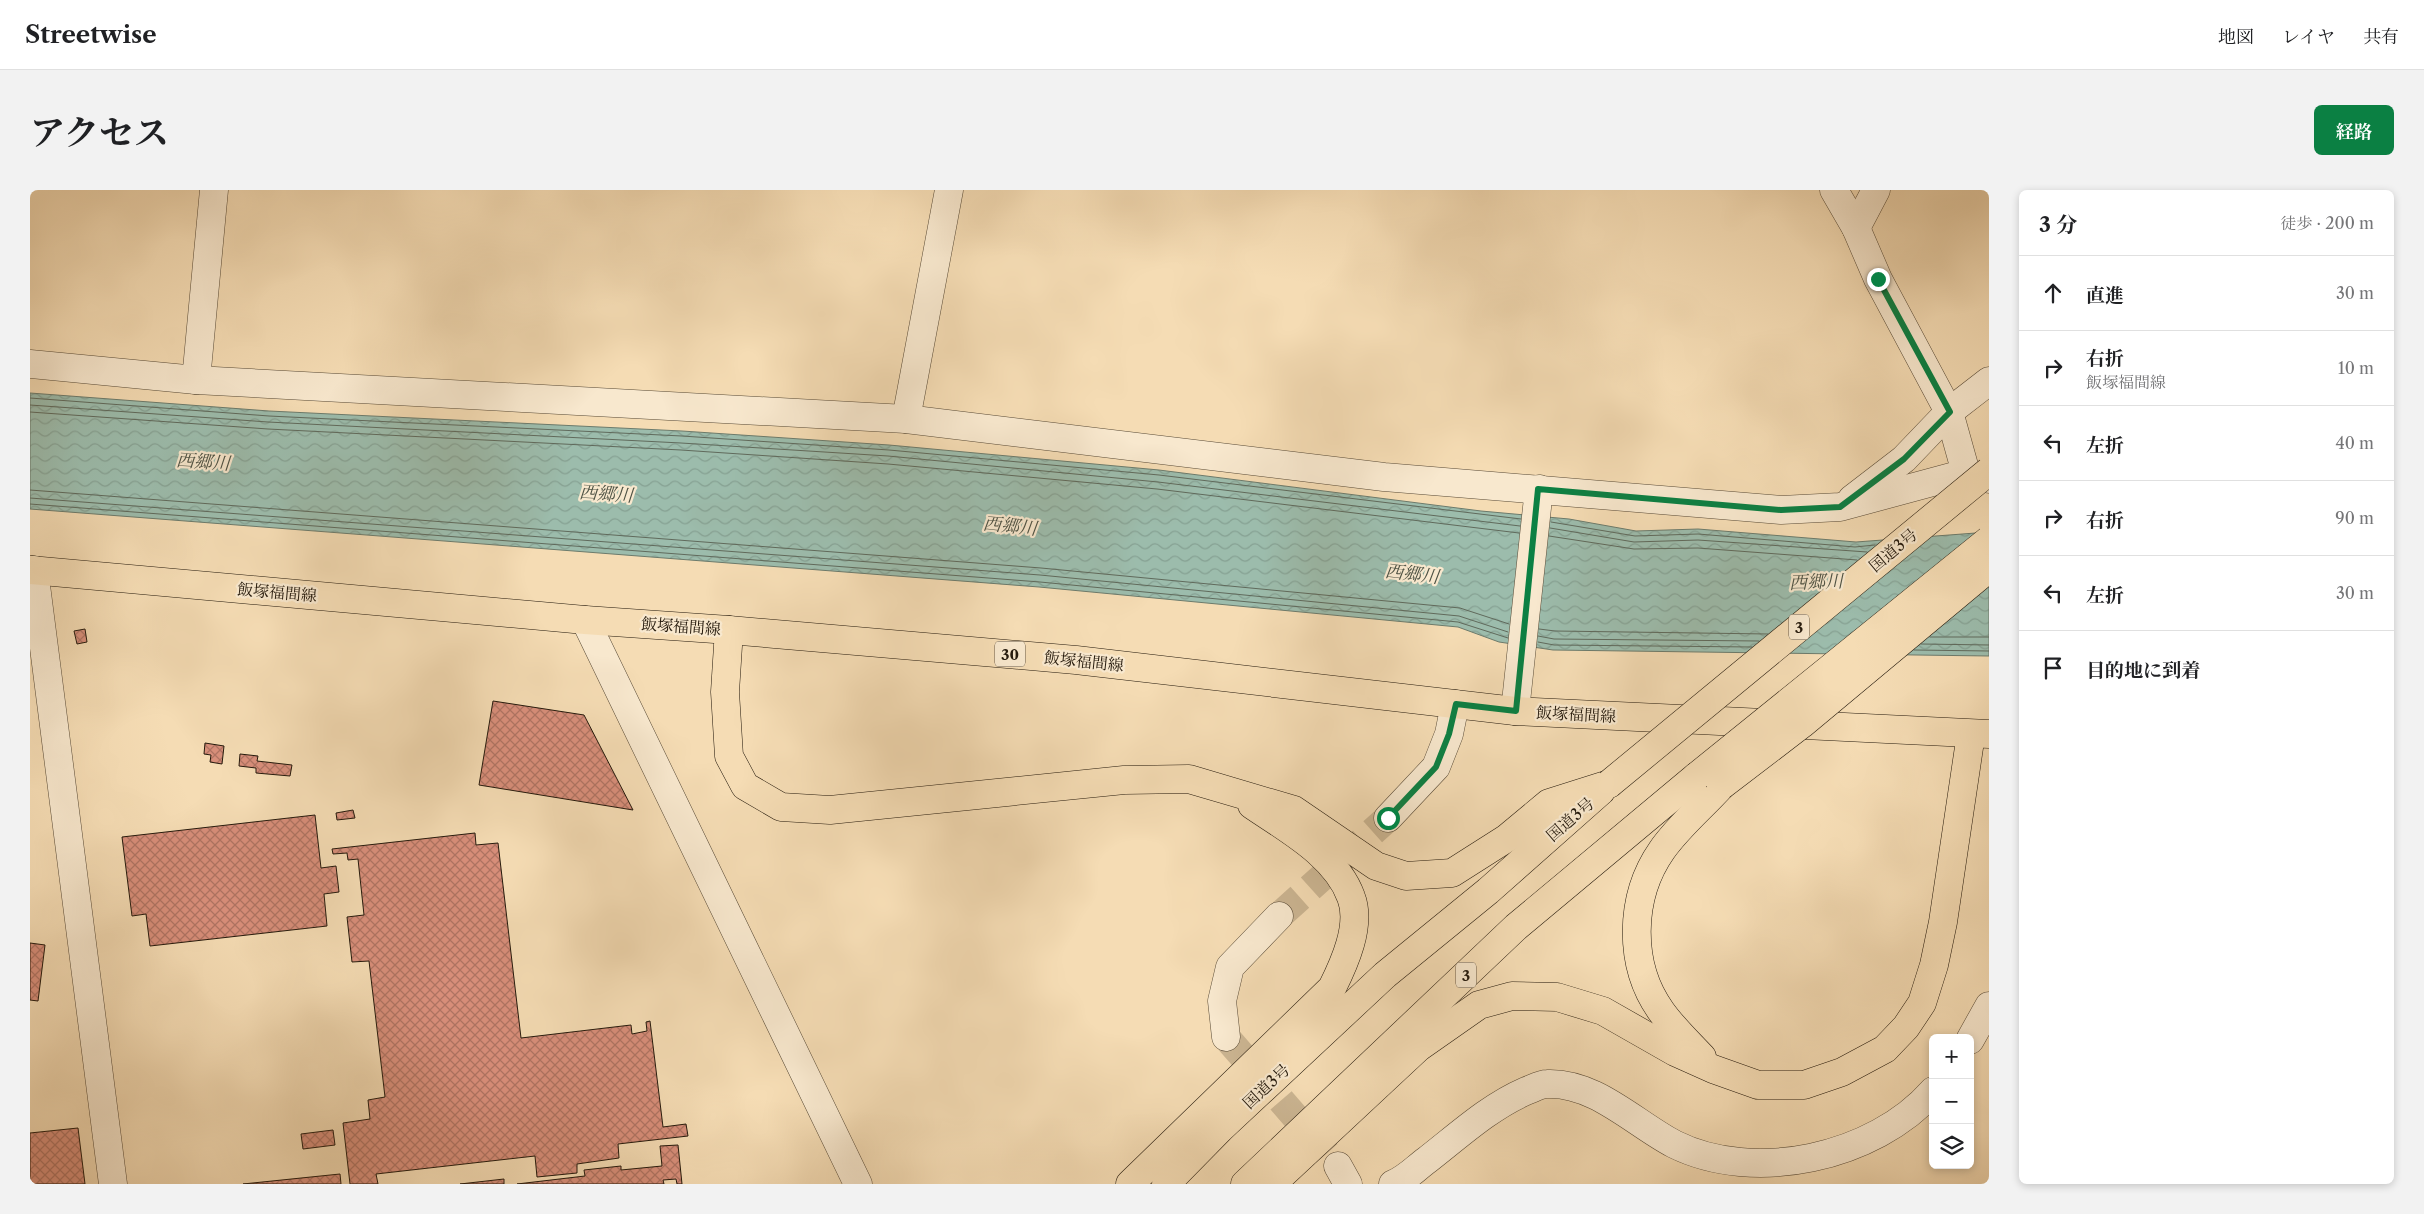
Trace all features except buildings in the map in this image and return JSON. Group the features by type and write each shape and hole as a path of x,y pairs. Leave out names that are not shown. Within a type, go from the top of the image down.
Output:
{"main road":[{"name":"国道3号","path":"1166,1184 1220,1129 1385,974 1488,891 1609,784 1981,474"},
{"name":"3","path":"1244,1184 1516,927 1709,781 1989,540"},
{"path":"1713,1069 1660,1010 1644,980 1636,941 1638,906 1650,872 1662,850 1709,781 1802,724 1989,568"},
{"name":"飯塚福間線","path":"32,570 585,620 729,630 1076,660 1516,711 1980,734"},
{"path":"729,630 725,692 729,756 746,786 781,807 830,810 1124,780 1189,779 1294,810 1376,866 1406,876 1452,873 1507,838 1549,803 1609,784"},
{"path":"1272,1184 1420,1048 1478,1005 1512,996 1557,997 1603,1011 1675,1052 1713,1069 1758,1085 1804,1085 1842,1072 1885,1049 1906,1027 1922,1003 1934,965 1980,734"},
{"path":"1130,1184 1332,988 1346,958 1354,926 1352,898 1335,870 1306,843 1233,791"}],"street":[{"path":"196,380 214,190"},
{"path":"906,419 949,190"},
{"path":"30,364 196,380 906,419 1384,477 1781,510 1840,507 1981,474 1950,412 1878,279 1856,228 1834,190"},
{"path":"1856,228 1876,190"},
{"path":"1840,507 1904,459 1950,412 1989,381"},
{"path":"1516,711 1538,489"},
{"path":"32,570 114,1184"},
{"path":"585,620 858,1184"},
{"path":"1388,818 1436,767 1449,734 1456,704"},
{"path":"1226,1037 1222,1001 1230,967 1279,916"},
{"path":"1973,1034 1989,1006"},
{"path":"1393,1184 1504,1100 1544,1084 1568,1084 1602,1099 1675,1145 1703,1157 1735,1165 1776,1164 1849,1150 1887,1131 1920,1106 1929,1096"}],"water":[{"name":"西郷川","path":"30,393 269,411 682,431 889,445 1159,470 1481,511 1569,519 1636,531 1698,529 1856,542 1989,532 1989,656 1553,650 1499,642 1458,627 1039,587 30,509"}],"tunnel":[{"path":"1279,916 1388,818"},
{"path":"1226,1037 1338,1166"}],"route":[{"path":"1388,818 1436,767 1449,734 1456,704 1516,711 1538,489 1781,510 1840,507 1904,459 1950,412 1878,279"}]}
